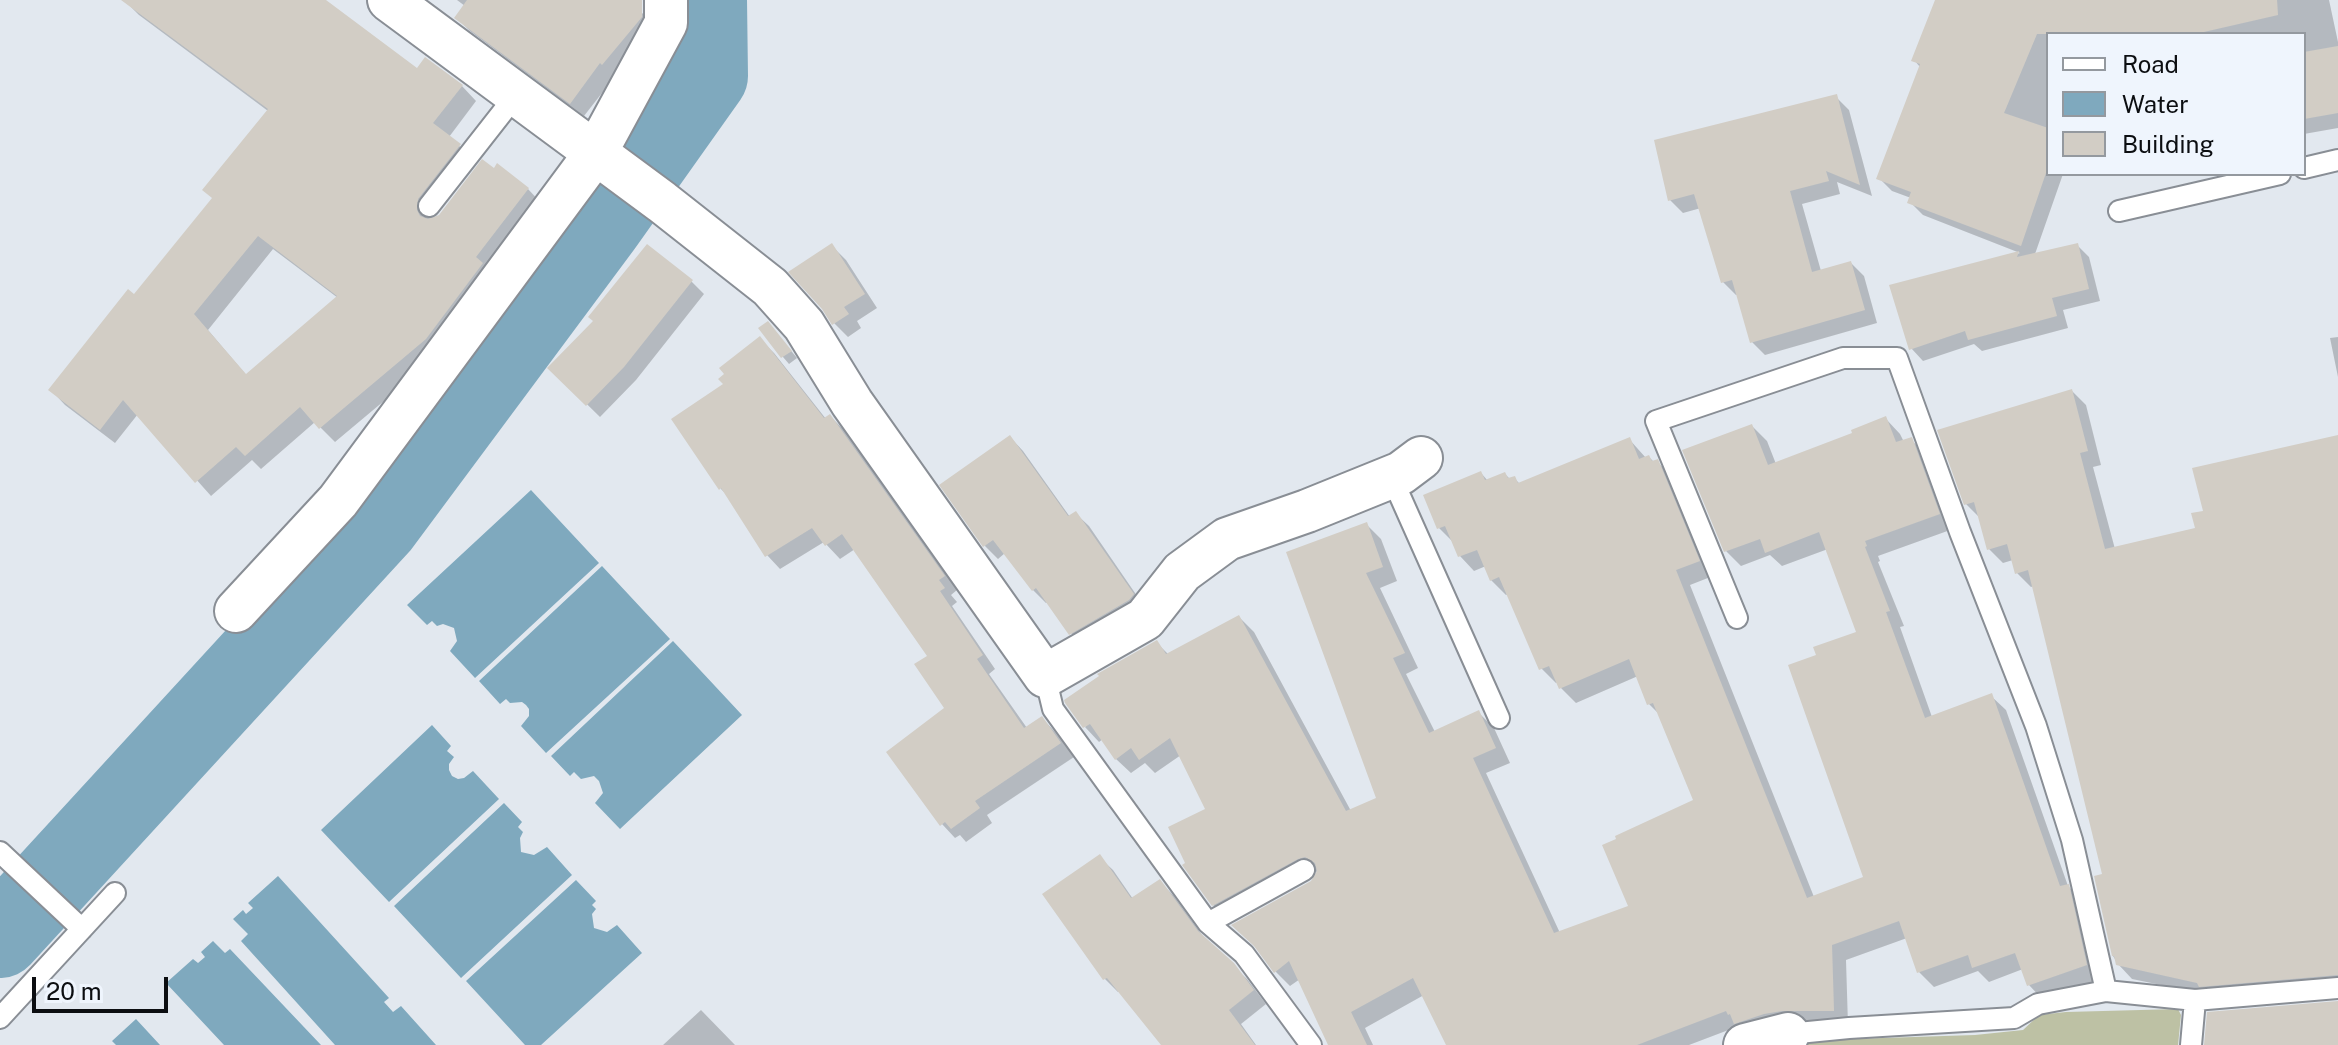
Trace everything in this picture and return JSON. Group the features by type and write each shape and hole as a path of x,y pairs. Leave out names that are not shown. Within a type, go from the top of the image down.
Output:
{"street":[{"path":"389,0 662,202 770,287 804,325 852,403 1045,676 1145,619 1182,572 1227,539 1307,511 1406,467"},
{"path":"236,611 338,501 600,158 666,23 666,0"},
{"path":"1745,1045 1788,1034"}],"lane":[{"path":"429,206 516,95"},
{"path":"2306,168 2338,160"},
{"path":"2119,211 2271,176"},
{"path":"1737,618 1656,421 1843,358 1897,358 1960,532 2036,726 2072,840 2106,991"},
{"path":"1406,467 1499,718"},
{"path":"1045,676 1053,709 1208,923 1244,954 1311,1045"},
{"path":"0,852 82,929"},
{"path":"1208,923 1304,870"},
{"path":"0,1018 115,893"},
{"path":"1788,1034 2014,1018 2038,1004 2106,991 2195,1000 2338,988"},
{"path":"2191,1045 2195,1000"}],"green space":[{"path":"2178,1009 2181,1015 2178,1045 1792,1045 1792,1041 1975,1035 2023,1030 2039,1015 2066,1012"}],"water":[{"path":"531,490 599,563 475,678 450,651 457,641 454,628 443,624 437,626 432,621 427,625 407,605"},
{"path":"602,566 670,639 546,753 521,726 529,716 526,705 522,702 510,703 506,699 500,704 479,681"},
{"path":"673,641 742,715 620,829 595,803 603,793 599,781 594,776 581,779 574,772 570,776 551,756"},
{"path":"432,725 451,746 447,751 454,757 449,764 452,776 464,778 473,771 499,799 389,902 321,830"},
{"path":"504,803 522,822 518,827 523,832 521,852 534,855 547,847 572,875 461,978 394,906"},
{"path":"278,876 389,998 384,1002 393,1012 401,1006 436,1045 335,1045 241,941 248,934 233,919 243,910 246,914 253,908 248,903"},
{"path":"576,880 596,901 592,905 596,909 592,914 594,928 607,932 617,925 642,953 541,1045 525,1045 466,981"},
{"path":"213,941 225,953 230,949 321,1045 224,1045 166,983 193,959 198,963 205,957 201,952"},
{"path":"136,1019 160,1045 116,1045 112,1041"}],"building":[{"path":"121,0 326,0 417,68 425,57 463,85 433,123 461,144 418,199 420,216 428,219 439,215 482,159 494,168 497,163 529,188 476,257 483,263 426,339 319,429 300,407 245,456 236,447 195,483 123,400 100,430 48,390 128,289 134,294 212,198 202,190 268,109","holes":["258,236 337,296 246,374 194,314"]},
{"path":"467,0 642,0 642,17 602,65 600,63 570,104 454,18"},
{"path":"1935,0 2277,0 2278,15 2204,32 2037,34 2004,113 2046,127 2046,173 2021,246 1907,203 1911,192 1876,179 1920,64 1911,61"},
{"path":"2338,46 2338,113 2306,119 2306,52"},
{"path":"1837,94 1860,185 1826,171 1829,181 1790,191 1812,272 1851,261 1865,310 1750,343 1732,280 1721,283 1694,194 1668,201 1654,140"},
{"path":"832,243 865,294 844,307 849,314 832,325 822,309 788,272"},
{"path":"2078,243 2089,289 2052,298 2057,316 1968,340 1965,331 1909,350 1889,285 2019,251 2017,257"},
{"path":"647,244 693,280 624,367 586,406 547,368 593,321 588,317"},
{"path":"768,321 792,351 781,358 758,328"},
{"path":"760,336 824,418 830,414 945,576 939,580 945,588 940,591 983,655 977,659 1024,728 1042,716 1061,743 975,801 980,808 951,829 945,822 940,826 886,752 944,708 914,664 927,656 842,534 825,546 812,528 765,557 721,488 719,490 671,419 723,384 718,379 724,374 719,368"},
{"path":"2072,389 2088,451 2080,453 2105,549 2195,528 2191,513 2203,511 2192,468 2338,435 2338,975 2199,987 2197,983 2116,965 2094,876 2102,874 2028,570 2015,574 2007,544 1987,550 1974,502 1964,505 1937,430"},
{"path":"1886,416 1896,442 1912,437 1940,514 1865,541 1890,611 1886,612 1925,718 1992,693 2060,886 2069,884 2087,965 2027,986 2015,953 1972,968 1968,955 1917,973 1899,921 1832,945 1834,1011 1782,1011 1734,1024 1726,1011 1637,1045 1446,1045 1413,978 1351,1012 1367,1045 1328,1045 1289,961 1274,973 1254,946 1231,925 1311,881 1317,871 1315,863 1305,857 1298,859 1212,906 1182,865 1185,863 1168,827 1205,809 1170,738 1139,760 1131,748 1115,760 1090,724 1083,728 1065,703 1064,700 1099,676 1097,674 1157,640 1166,654 1239,615 1346,811 1376,798 1286,552 1367,522 1383,567 1366,573 1405,653 1393,658 1429,733 1479,710 1496,748 1473,758 1554,933 1628,906 1602,845 1693,800 1653,703 1647,705 1629,659 1559,689 1549,666 1539,670 1499,577 1490,581 1477,550 1458,557 1445,526 1437,529 1423,495 1481,471 1485,480 1505,472 1508,478 1515,476 1518,483 1630,437 1639,459 1649,455 1652,461 1658,459 1700,561 1676,570 1807,898 1863,877 1788,665 1816,655 1813,647 1856,632 1819,532 1765,553 1760,539 1724,552 1682,450 1752,424 1768,465 1852,433 1851,430"},
{"path":"1010,435 1068,516 1076,511 1134,594 1129,600 1069,635 1036,588 1032,591 993,540 983,547 939,485"},
{"path":"1100,854 1131,898 1160,879 1198,931 1234,963 1254,990 1229,1010 1255,1045 1161,1045 1107,978 1103,980 1042,894"},
{"path":"2338,1001 2338,1045 2204,1045 2207,1012"}],"waterway":[{"path":"0,937 379,524 602,224 707,76 706,0"}]}
